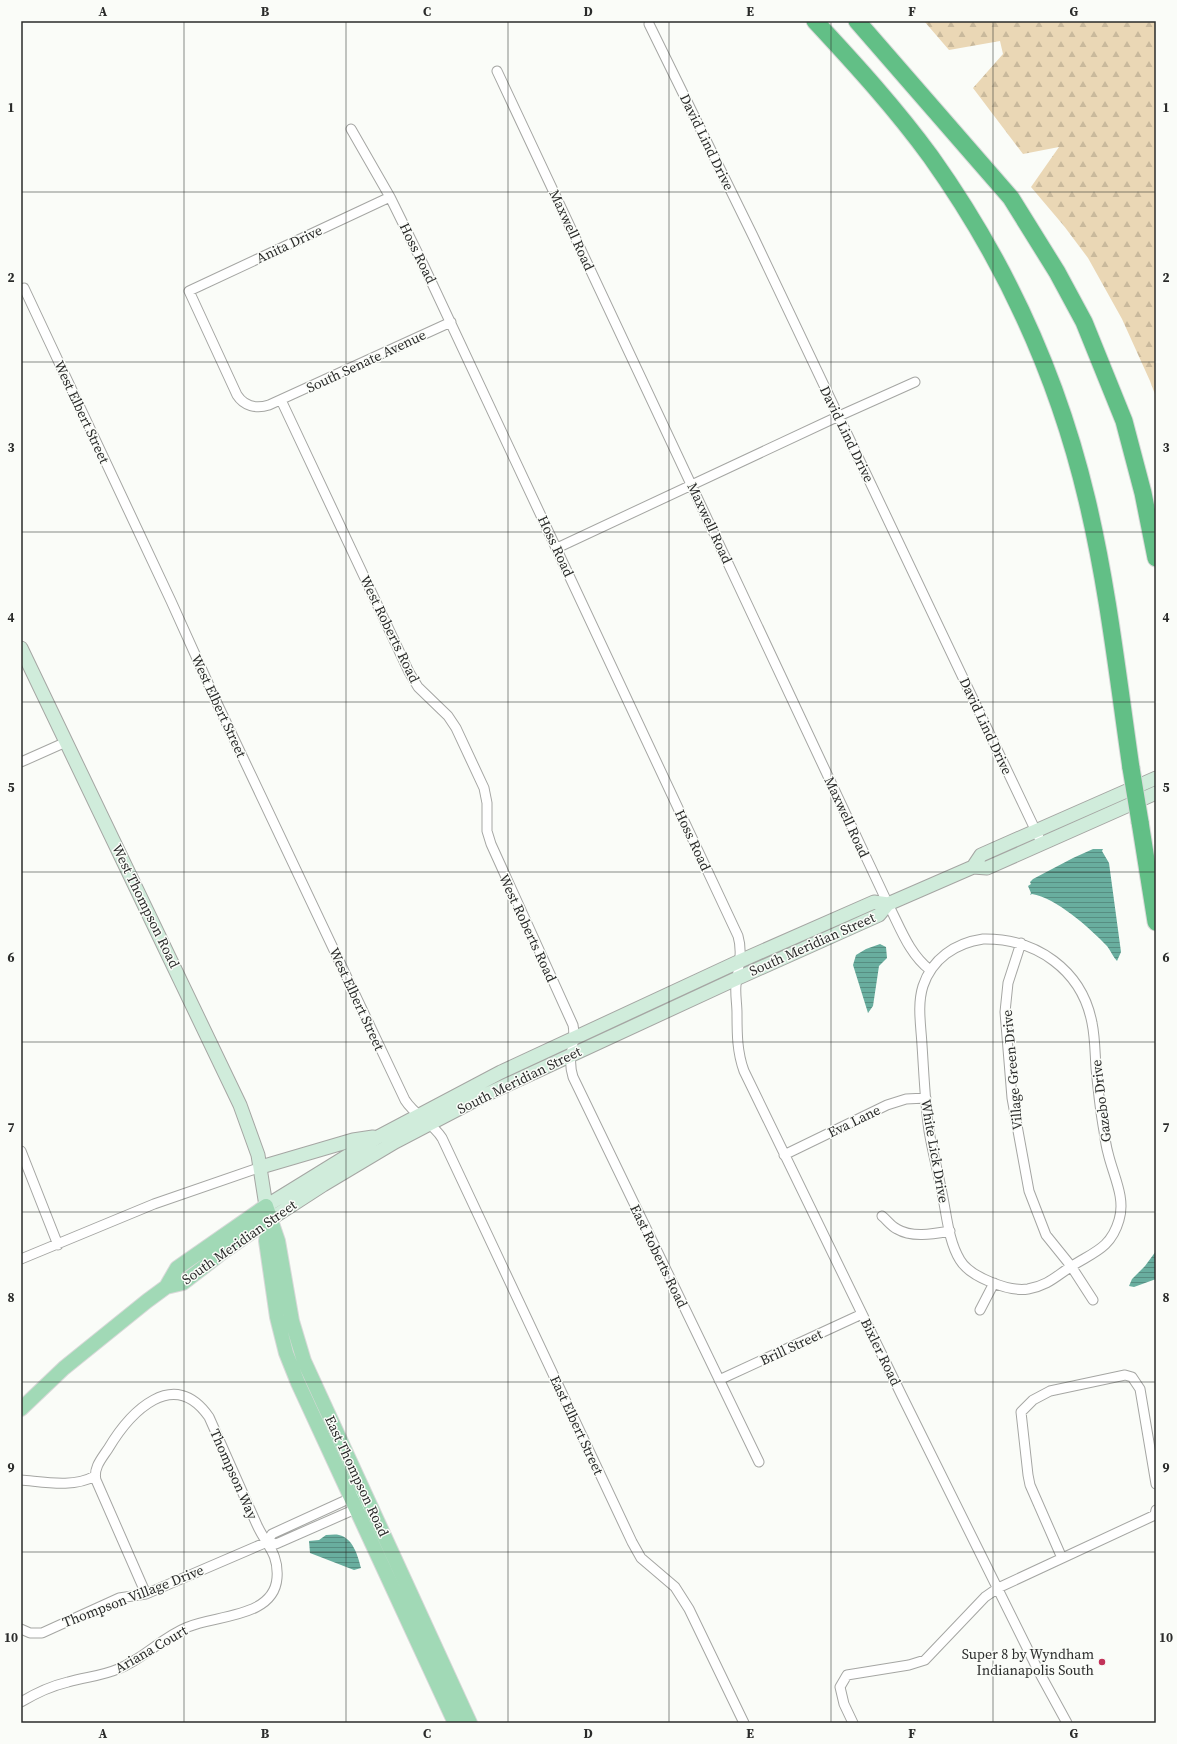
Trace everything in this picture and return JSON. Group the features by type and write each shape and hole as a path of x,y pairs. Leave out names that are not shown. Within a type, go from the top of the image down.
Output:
{"highway":[{"path":"815,21 885,98 926,151 948,183 992,255 1013,294 1042,357 1067,428 1088,501 1106,603 1156,922"},
{"path":"857,21 1011,198 1057,272 1084,322 1124,421 1143,493 1156,558"}],"main road":[{"name":"West Thompson Road","path":"21,648 240,1105 255,1144 261,1167"},
{"name":"South Meridian Street","path":"973,867 981,856 1156,778"},
{"name":"South Meridian Street","path":"166,1287 183,1283 223,1252 269,1220 368,1158 423,1119 500,1072 572,1046 739,970 879,915 888,904 973,867 987,868 1156,793"},
{"name":"South Meridian Street","path":"21,1409 94,1343 166,1287 177,1268 266,1206 378,1137 423,1119"},
{"name":"South Meridian Street","path":"261,1167 353,1140 378,1137"},
{"name":"East Thompson Road","path":"261,1167 266,1206 269,1220 278,1242 284,1283 300,1350 309,1373 470,1723"},
{"name":"East Thompson Road","path":"269,1220 266,1241 277,1317 286,1353 301,1390 455,1723"}],"street":[{"name":"David Lind Drive","path":"649,24 753,236 1042,844"},
{"name":"Maxwell Road","path":"497,71 888,904 910,948 917,958 930,970"},
{"name":"Hoss Road","path":"351,129 390,197 451,322 738,936 741,949 739,970"},
{"name":"Anita Drive","path":"281,400 269,405 258,407 247,404 238,397 188,291 390,197"},
{"name":"West Elbert Street","path":"24,288 217,703 402,1093 409,1106 423,1119"},
{"name":"South Senate Avenue","path":"281,400 451,322"},
{"path":"557,548 915,382"},
{"name":"West Roberts Road","path":"281,400 409,672 418,687 450,719 482,784 487,802 487,831 491,844 573,1025 572,1046"},
{"path":"21,762 66,742"},
{"name":"White Lick Drive","path":"1021,943 994,939 966,942 947,952 930,970 922,989 919,1005 929,1130 952,1241 960,1261 987,1281 1017,1289 1028,1289 1052,1281 1071,1266"},
{"name":"Gazebo Drive","path":"1021,943 1045,954 1062,967 1079,987 1088,1008 1094,1033 1099,1106 1121,1202 1119,1220 1108,1242 1096,1253 1071,1266"},
{"name":"Village Green Drive","path":"1021,943 1008,983 1006,997 1014,1117 1029,1191 1046,1235 1071,1266 1093,1300"},
{"name":"Bixler Road","path":"739,970 736,990 738,1044 744,1071 1042,1678 1067,1723"},
{"name":"East Roberts Road","path":"572,1046 570,1069 573,1077 759,1462"},
{"name":"Eva Lane","path":"784,1154 887,1105 906,1100 926,1098"},
{"name":"East Elbert Street","path":"423,1119 434,1126 442,1138 632,1542 641,1558 675,1587 689,1609 744,1723"},
{"path":"21,1151 58,1245"},
{"name":"South Meridian Street","path":"21,1259 58,1245 133,1212 261,1167"},
{"path":"882,1216 897,1229 910,1234 929,1234 950,1231"},
{"path":"980,1310 994,1283"},
{"name":"Brill Street","path":"719,1380 862,1314"},
{"path":"1062,1558 1030,1485 1028,1475 1021,1412 1033,1400 1050,1391 1125,1375 1132,1377 1140,1389 1156,1484"},
{"name":"Thompson Way","path":"95,1476 96,1468 118,1432 152,1400 165,1395 179,1395 188,1398 200,1406 209,1417 258,1528 267,1542"},
{"path":"21,1480 76,1483 86,1481 95,1476 146,1594"},
{"name":"Thompson Village Drive","path":"21,1629 30,1633 42,1632 119,1598 146,1594 267,1542 272,1534 367,1497"},
{"path":"853,1723 844,1704 840,1687 847,1676 873,1670 909,1665 925,1660 985,1597 998,1588 1155,1515 1156,1510"},
{"name":"Ariana Court","path":"21,1702 59,1684 99,1676 122,1667 141,1657 168,1637 186,1627 205,1621 235,1615 261,1605 271,1594 277,1577 273,1553 267,1542"}],"green space":[{"path":"924,21 1156,21 1156,397 1122,319 1088,258 1064,226 1031,187 1059,147 1023,154 973,88 1003,54 1000,41 949,50"}],"shaded area":[{"path":"1093,849 1103,849 1102,851 1109,863 1121,952 1117,961 1107,946 1092,931 1062,907 1041,896 1030,895 1031,893 1028,886 1031,884 1030,882 1033,879"},
{"path":"880,944 886,947 887,958 879,966 873,1006 868,1013 853,965 856,955 866,949"},
{"path":"1156,1251 1156,1279 1134,1287 1129,1286 1132,1279 1145,1266"},
{"path":"326,1535 339,1535 348,1540 354,1548 361,1568 354,1570 310,1553 309,1541 319,1540"}],"place":[{"name":"Super 8 by Wyndham Indianapolis South","path":"1102,1662"}]}
